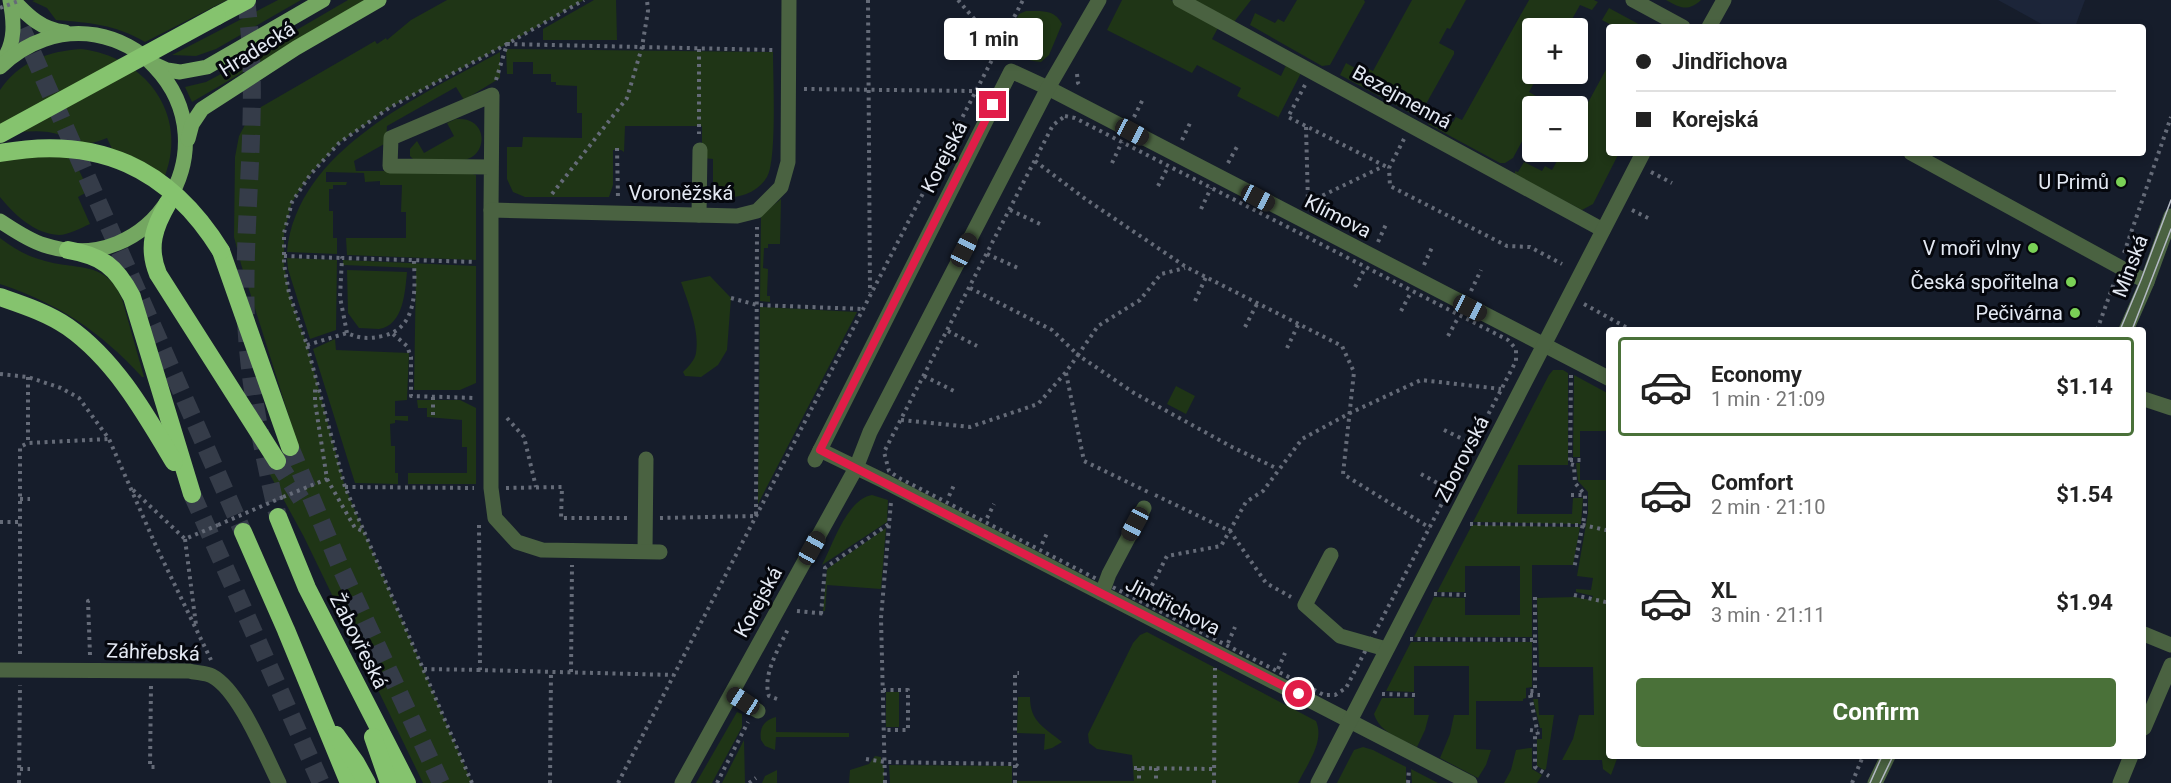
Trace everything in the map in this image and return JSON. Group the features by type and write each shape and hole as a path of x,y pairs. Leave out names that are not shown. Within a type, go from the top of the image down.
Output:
{"highway":[{"path":"0,134 247,0"},
{"path":"0,153 21,149 66,148 83,150 121,161 156,180 179,198 199,219 220,251 283,454 158,274 154,263 152,241 157,222 168,203"},
{"path":"0,297 41,312 67,326 108,363 156,431 192,494 132,297 115,270 94,256 68,250"},
{"name":"Žabovřeská","path":"278,518 307,588 407,783"},
{"path":"243,532 349,783"},
{"path":"358,688 389,783"},
{"path":"319,712 356,763 367,783"}],"main road":[{"path":"4,222 44,245 68,250 94,250 123,241 146,226 168,203 177,186 185,157 185,125 179,104 169,83 151,62 134,49 99,35 58,32 38,23 12,0"},
{"path":"0,66 14,34 12,0"},
{"name":"Hradecká","path":"151,62 167,70 180,72 207,67 323,0"},
{"name":"Hradecká","path":"185,157 192,124 202,109 296,48 379,0"},
{"path":"0,66 9,58 45,38 74,33"}],"street":[{"name":"Voroněžská","path":"491,210 737,216 757,211 781,187 788,162 789,0"},
{"name":"Korejská","path":"682,783 856,468 870,432 1048,88 1099,0"},
{"name":"Bezejmenná","path":"1180,0 1603,230"},
{"path":"1633,0 1677,24"},
{"path":"1711,24 1724,0"},
{"name":"Korejská","path":"818,455 1011,71 1048,88"},
{"name":"Klímova","path":"1048,88 1606,377"},
{"path":"491,167 390,166 391,138 492,95 491,488 495,518 517,542 542,550 652,552 646,519 646,459"},
{"path":"699,215 700,150"},
{"name":"Zborovská","path":"1318,783 1641,156"},
{"path":"1916,156 2147,282"},
{"name":"Minská","path":"2127,327 2147,282 2171,216"},
{"path":"2146,400 2171,408"},
{"name":"Jindřichova","path":"818,455 856,468 1103,588 1470,783"},
{"path":"1103,588 1144,508"},
{"path":"1331,555 1305,605 1340,636 1386,649"},
{"path":"2146,635 2171,645"},
{"path":"2146,723 2171,664"},
{"name":"Záhřebská","path":"0,670 189,671 211,675 222,683 238,703 279,783"},
{"path":"732,694 753,716"},
{"path":"1875,783 1887,759"},
{"path":"2120,783 2130,759"}],"path":[{"path":"0,8 21,0"},
{"path":"538,212 627,98 642,47 648,11 647,0"},
{"path":"867,0 870,90 870,294"},
{"path":"958,0 999,48"},
{"path":"618,783 1023,0"},
{"path":"492,95 507,44 789,50"},
{"path":"699,48 697,116 700,150"},
{"path":"1303,88 1288,117 1386,167"},
{"path":"788,89 975,91"},
{"path":"1134,118 1144,97"},
{"path":"1065,116 1075,118 1508,340 1516,349 1516,361 1450,490 1346,688 1335,695 1324,695 1144,603 1103,588 889,471 884,452 1035,161 1053,125 1065,116"},
{"path":"2098,327 2171,117"},
{"path":"1182,141 1191,121"},
{"path":"1306,126 1309,202 1386,167 1404,139"},
{"path":"1112,163 1122,141"},
{"path":"1228,164 1238,145"},
{"path":"617,148 618,213"},
{"path":"1035,161 1084,198 1186,267 1342,346 1354,372 1343,474 1430,528"},
{"path":"1386,167 1390,186 1507,246 1530,247 1562,264"},
{"path":"1158,186 1166,172"},
{"path":"1652,172 1672,183"},
{"path":"1202,209 1208,195"},
{"path":"1010,210 1040,224"},
{"path":"1632,210 1652,220"},
{"path":"756,516 757,211"},
{"path":"1378,242 1387,222"},
{"path":"1424,266 1433,245"},
{"path":"987,254 1018,268"},
{"path":"284,256 491,262"},
{"path":"342,258 340,297 347,333"},
{"path":"414,261 413,307 405,322 393,334 360,339 347,333 307,345 345,487 472,783"},
{"path":"901,420 970,427 1038,404 1066,372 1098,326 1140,300 1161,274 1186,267"},
{"path":"1475,283 1481,270"},
{"path":"1355,287 1362,274"},
{"path":"1195,301 1206,277"},
{"path":"970,288 1052,330 1078,355 1140,397 1278,469"},
{"path":"731,298 757,305 863,309"},
{"path":"1401,311 1408,298"},
{"path":"1245,327 1258,302"},
{"path":"1584,304 1625,327"},
{"path":"1449,336 1456,322"},
{"path":"1287,348 1299,323"},
{"path":"948,331 977,346"},
{"path":"393,334 407,346 411,357 411,396 491,398 524,437 536,487"},
{"path":"1066,372 1084,461"},
{"path":"1571,372 1570,464 1574,465 1575,483 1585,495 1583,525 1574,569"},
{"path":"0,374 28,378 61,388 79,398 109,439 222,683"},
{"path":"924,376 954,391"},
{"path":"28,378 28,443"},
{"path":"315,379 315,402 327,479 355,528 363,531"},
{"path":"1144,603 1167,556 1221,546 1245,502 1263,491 1302,440 1350,413 1421,380 1501,389"},
{"path":"433,397 433,419"},
{"path":"1444,430 1473,444"},
{"path":"20,783 20,447 28,443 109,439"},
{"path":"1570,460 1581,460"},
{"path":"1421,474 1450,490"},
{"path":"185,539 327,479"},
{"path":"949,496 956,483"},
{"path":"345,487 562,487 561,518 646,519 756,516"},
{"path":"130,488 185,539 196,630"},
{"path":"1571,495 1585,495"},
{"path":"20,499 30,499"},
{"path":"885,783 881,618 891,499"},
{"path":"985,522 994,504"},
{"path":"479,521 480,670"},
{"path":"0,522 20,522"},
{"path":"797,611 823,614 825,568 889,524"},
{"path":"1469,524 1583,525 1606,530"},
{"path":"1044,540 1048,531"},
{"path":"1230,531 1266,583 1305,605"},
{"path":"571,672 572,551"},
{"path":"1433,594 1466,595"},
{"path":"1535,595 1535,690 1530,691 1538,731 1538,735 1535,735 1535,767 1549,776"},
{"path":"1574,595 1606,602"},
{"path":"90,653 88,601 93,600"},
{"path":"1186,613 1190,604"},
{"path":"1227,645 1235,627"},
{"path":"1410,639 1535,640"},
{"path":"1281,662 1285,653"},
{"path":"1215,664 1215,783"},
{"path":"423,669 673,675"},
{"path":"550,783 551,672"},
{"path":"1015,783 1015,673 1019,673"},
{"path":"151,679 150,767 155,767"},
{"path":"883,690 908,690 908,730 884,730"},
{"path":"1381,694 1415,695"},
{"path":"1530,695 1540,695"},
{"path":"717,783 753,716"},
{"path":"1530,730 1538,731"},
{"path":"867,759 885,762 1015,764 1021,769"},
{"path":"1852,783 1862,759"},
{"path":"1408,783 1409,765 1417,770"},
{"path":"1139,783 1137,768 1215,769"},
{"path":"1156,768 1156,783"},
{"path":"20,769 30,769"},
{"path":"749,783 756,778"}],"shaded area":[{"path":"1998,0 2085,0 2076,24 2042,24"}],"green space":[{"path":"227,0 145,42 112,28 56,20 47,8 32,1"},
{"path":"278,0 301,0 216,49 196,56 172,55"},
{"path":"348,0 367,0 192,102 185,87 206,82"},
{"path":"447,0 584,0 389,108 339,143 310,175 292,202 284,233 284,264 289,293 307,345 345,487 472,783 423,783 304,537 268,471 296,439 234,237 235,157 239,136 247,121 261,107 375,41 377,44 386,38 387,40 411,20"},
{"path":"594,0 616,0 617,40 543,40 543,29"},
{"path":"1122,0 1171,0 1219,26 1212,39 1281,76 1287,63 1302,71 1277,120 1278,117 1237,96 1241,88 1197,65 1192,73 1107,30"},
{"path":"1193,0 1251,0 1234,22"},
{"path":"1297,0 1364,0 1365,2 1330,65 1322,66 1250,25 1255,13 1275,23 1278,19 1284,22"},
{"path":"1412,0 1466,0 1450,29 1447,28 1439,43 1454,51 1454,54 1422,111 1416,116 1340,75 1346,63 1364,73 1367,68 1373,71"},
{"path":"1529,0 1594,0 1598,2 1592,10 1580,5 1573,18 1522,18 1522,84 1533,84 1529,92 1536,96 1522,96 1522,141 1513,158 1500,163 1428,124 1435,112 1453,122 1456,117 1462,120"},
{"path":"1666,0 1701,0 1684,8"},
{"path":"1609,8 1638,24 1609,24 1602,20"},
{"path":"1026,11 1051,13 1062,24 1049,55 1041,62 1020,57 1003,45 1019,14"},
{"path":"81,49 104,54 124,63 142,76 156,91 166,110 171,131 171,153 165,176 113,151 107,138 81,144 48,132 0,134 0,90 8,80 25,65 46,55"},
{"path":"506,49 773,52 773,137 767,177 752,192 718,198 713,183 713,159 702,158 702,126 625,126 624,152 613,150 613,185 609,197 525,197 513,192 507,179 507,147 522,147 523,137 582,138 582,113 577,113 577,86 556,85 556,82 551,82 551,74 533,74 533,62 513,62 513,74 507,74"},
{"path":"500,52 500,78 464,100 456,87 387,126 386,143 354,161 356,171 463,171 476,175 476,260 347,255 346,238 406,238 406,212 401,212 402,185 380,185 380,181 365,182 364,173 326,172 326,182 347,182 346,185 333,185 333,189 329,189 329,211 333,211 333,238 337,238 337,254 287,252 296,216 313,183 338,155 401,107"},
{"path":"1606,70 1606,156 1617,156 1593,204 1582,210 1515,175 1515,171 1518,172 1524,162 1542,171 1545,166 1552,170 1556,162 1588,162 1588,103"},
{"path":"456,119 468,120 479,129 482,140 475,155 465,160 450,161 413,159 410,156 410,149 417,141 424,153 454,136 447,123"},
{"path":"0,147 73,158 89,191 78,197 90,224 59,235 41,231 25,222 0,197"},
{"path":"781,199 780,244 768,244 768,248 764,248 763,268 768,269 767,296 770,296 770,302 760,301 761,215"},
{"path":"0,238 31,256 88,269 107,278 115,286 122,299 144,377 94,333 60,310 0,284"},
{"path":"287,258 337,260 336,330 310,339 288,269"},
{"path":"343,260 476,266 476,383 460,390 414,390 416,268 343,265"},
{"path":"347,270 407,272 402,306 394,321 379,329 359,328 348,313"},
{"path":"710,276 731,298 727,350 718,365 701,377 685,376 683,372 694,358 697,345 693,317 681,282"},
{"path":"760,307 857,312 758,504"},
{"path":"335,339 336,350 409,353 407,400 395,401 395,416 408,416 408,421 395,420 395,423 390,424 391,446 395,446 395,473 398,473 398,484 355,483 313,349"},
{"path":"1553,370 1563,370 1568,373 1568,465 1518,465 1517,514 1572,514 1573,498 1583,498 1581,524 1473,522 1549,375"},
{"path":"1574,375 1606,392 1606,431 1580,431 1580,457 1573,457"},
{"path":"1176,386 1195,396 1186,414 1167,404"},
{"path":"417,400 460,400 476,408 476,484 408,484 408,473 467,473 467,447 462,447 462,420 427,417 427,408 418,408"},
{"path":"1576,463 1580,463 1580,480 1606,480 1606,759 1617,759 1611,775 1603,769 1602,760 1562,760 1573,739 1579,715 1594,715 1593,667 1539,667 1537,598 1575,597 1591,600 1593,596 1576,592 1576,589 1591,590 1593,578 1577,576 1588,513 1588,492 1578,481"},
{"path":"872,495 888,500 887,522 822,565 848,513 863,498"},
{"path":"1472,525 1580,527 1573,565 1532,565 1532,637 1414,637 1434,597 1465,598 1465,615 1520,615 1520,566 1465,566 1465,592 1437,592"},
{"path":"886,528 881,589 827,585 825,611 823,611 827,569"},
{"path":"1147,632 1316,721 1317,745 1298,783 1017,783 1017,781 1134,781 1132,755 1097,749 1089,743 1088,734 1133,643 1140,635"},
{"path":"1411,642 1532,642 1532,687 1526,688 1526,698 1523,701 1476,701 1476,749 1491,750 1478,778 1440,758 1450,734 1454,715 1469,715 1469,666 1414,666 1414,692 1386,691"},
{"path":"886,692 899,692 899,727 886,727"},
{"path":"1018,697 1030,697 1035,718 1062,742 1044,750 1045,734 1017,733"},
{"path":"1382,698 1414,698 1414,715 1429,715 1417,747 1391,734 1377,721 1374,714"},
{"path":"1533,699 1538,699 1539,715 1554,715 1544,770 1537,766 1537,739 1542,739 1542,728 1540,728"},
{"path":"737,712 742,714 742,727 712,783 696,783"},
{"path":"776,717 776,732 849,733 849,737 776,737 775,750 765,746 761,736 765,722"},
{"path":"744,740 745,783 722,783"},
{"path":"1363,747 1406,767 1406,783 1337,783 1354,750"},
{"path":"1532,748 1532,769 1542,775 1537,783 1504,783 1511,770 1516,750"},
{"path":"875,756 881,757 881,764 884,765 884,783 849,783 850,770 869,764"},
{"path":"889,765 1012,766 1012,783 890,783"},
{"path":"1411,769 1438,783 1412,783"},
{"path":"777,770 777,783 762,783 765,776"}],"tunnel":[{"path":"246,0 252,80 246,239 246,319 250,369 258,419 278,517"},
{"path":"11,4 243,532"},
{"path":"290,447 339,564 441,783"},
{"path":"277,461 303,502"},
{"path":"192,494 321,783"}],"tram line":[{"path":"2121,327 2171,200"},
{"path":"2133,327 2171,229"},
{"path":"1870,783 1881,759"},
{"path":"1880,783 1892,759"}],"place":[{"name":"U Primů","path":"2121,182"},
{"name":"V moři vlny","path":"2033,248"},
{"name":"Česká spořitelna","path":"2071,282"},
{"name":"Pečivárna","path":"2075,313"}],"route":[{"path":"993,105 820,450 1299,694"}]}
